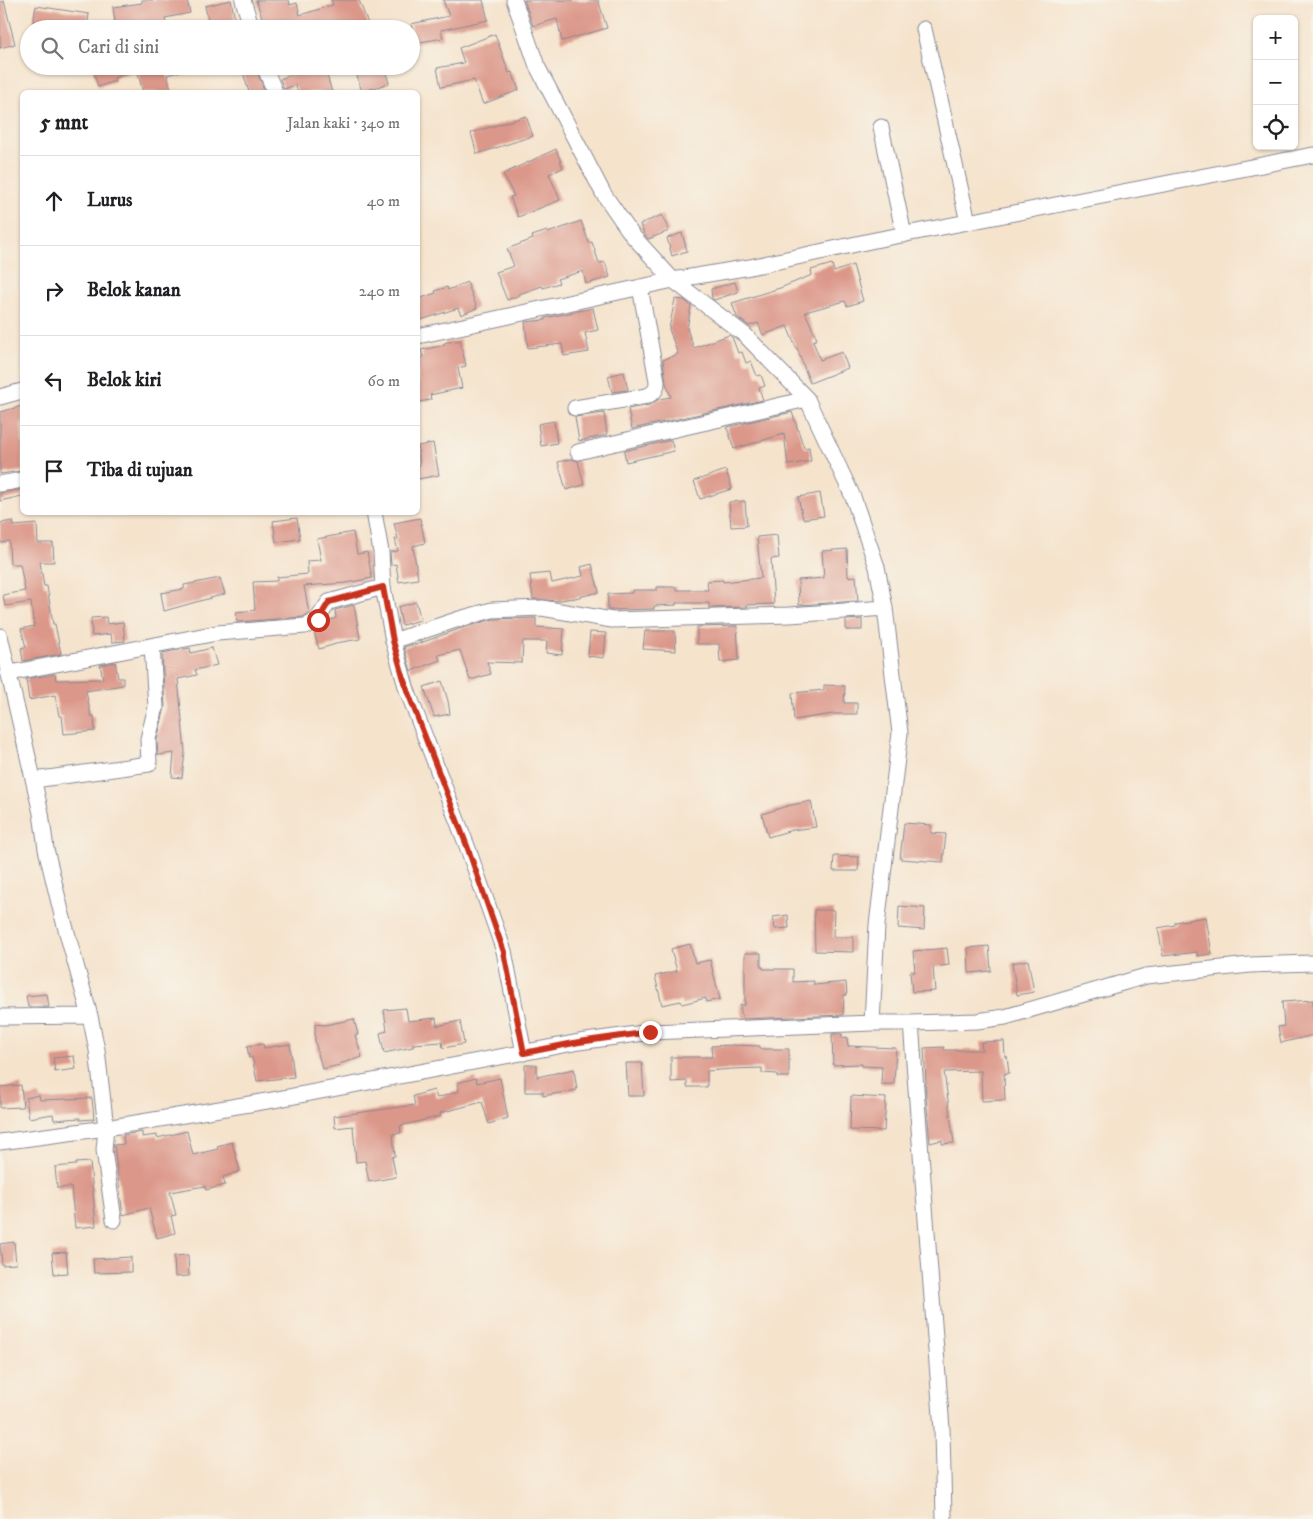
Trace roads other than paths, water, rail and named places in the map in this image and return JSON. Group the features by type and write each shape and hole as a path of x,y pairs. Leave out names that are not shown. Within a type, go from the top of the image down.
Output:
{"street":[{"path":"243,0 249,20"},
{"path":"514,0 537,66 603,193 632,234 673,280 745,335 807,399 853,497 877,567 885,608 900,733 877,925 872,1022"},
{"path":"924,29 968,222"},
{"path":"268,75 274,90"},
{"path":"880,127 904,235"},
{"path":"420,336 673,280 750,267 968,222 1313,155"},
{"path":"575,408 647,396 657,388 640,287"},
{"path":"0,397 20,392"},
{"path":"578,452 807,399"},
{"path":"0,484 20,480"},
{"path":"375,515 381,552 383,587 393,641 407,690 467,846 504,952 524,1053"},
{"path":"10,673 217,633 305,626 313,624 318,620 329,602 383,587"},
{"path":"393,641 492,610 542,608 612,620 790,615 885,608"},
{"path":"0,636 34,780 46,850 90,1016 97,1050 106,1128 104,1150 114,1220"},
{"path":"34,780 149,764 148,739 156,707 152,646"},
{"path":"0,1142 106,1128 273,1100 579,1042 650,1032 872,1022 977,1021 1005,1018 1146,976 1250,964 1313,963"},
{"path":"0,1017 90,1016"},
{"path":"911,1023 941,1420 944,1519"}]}
